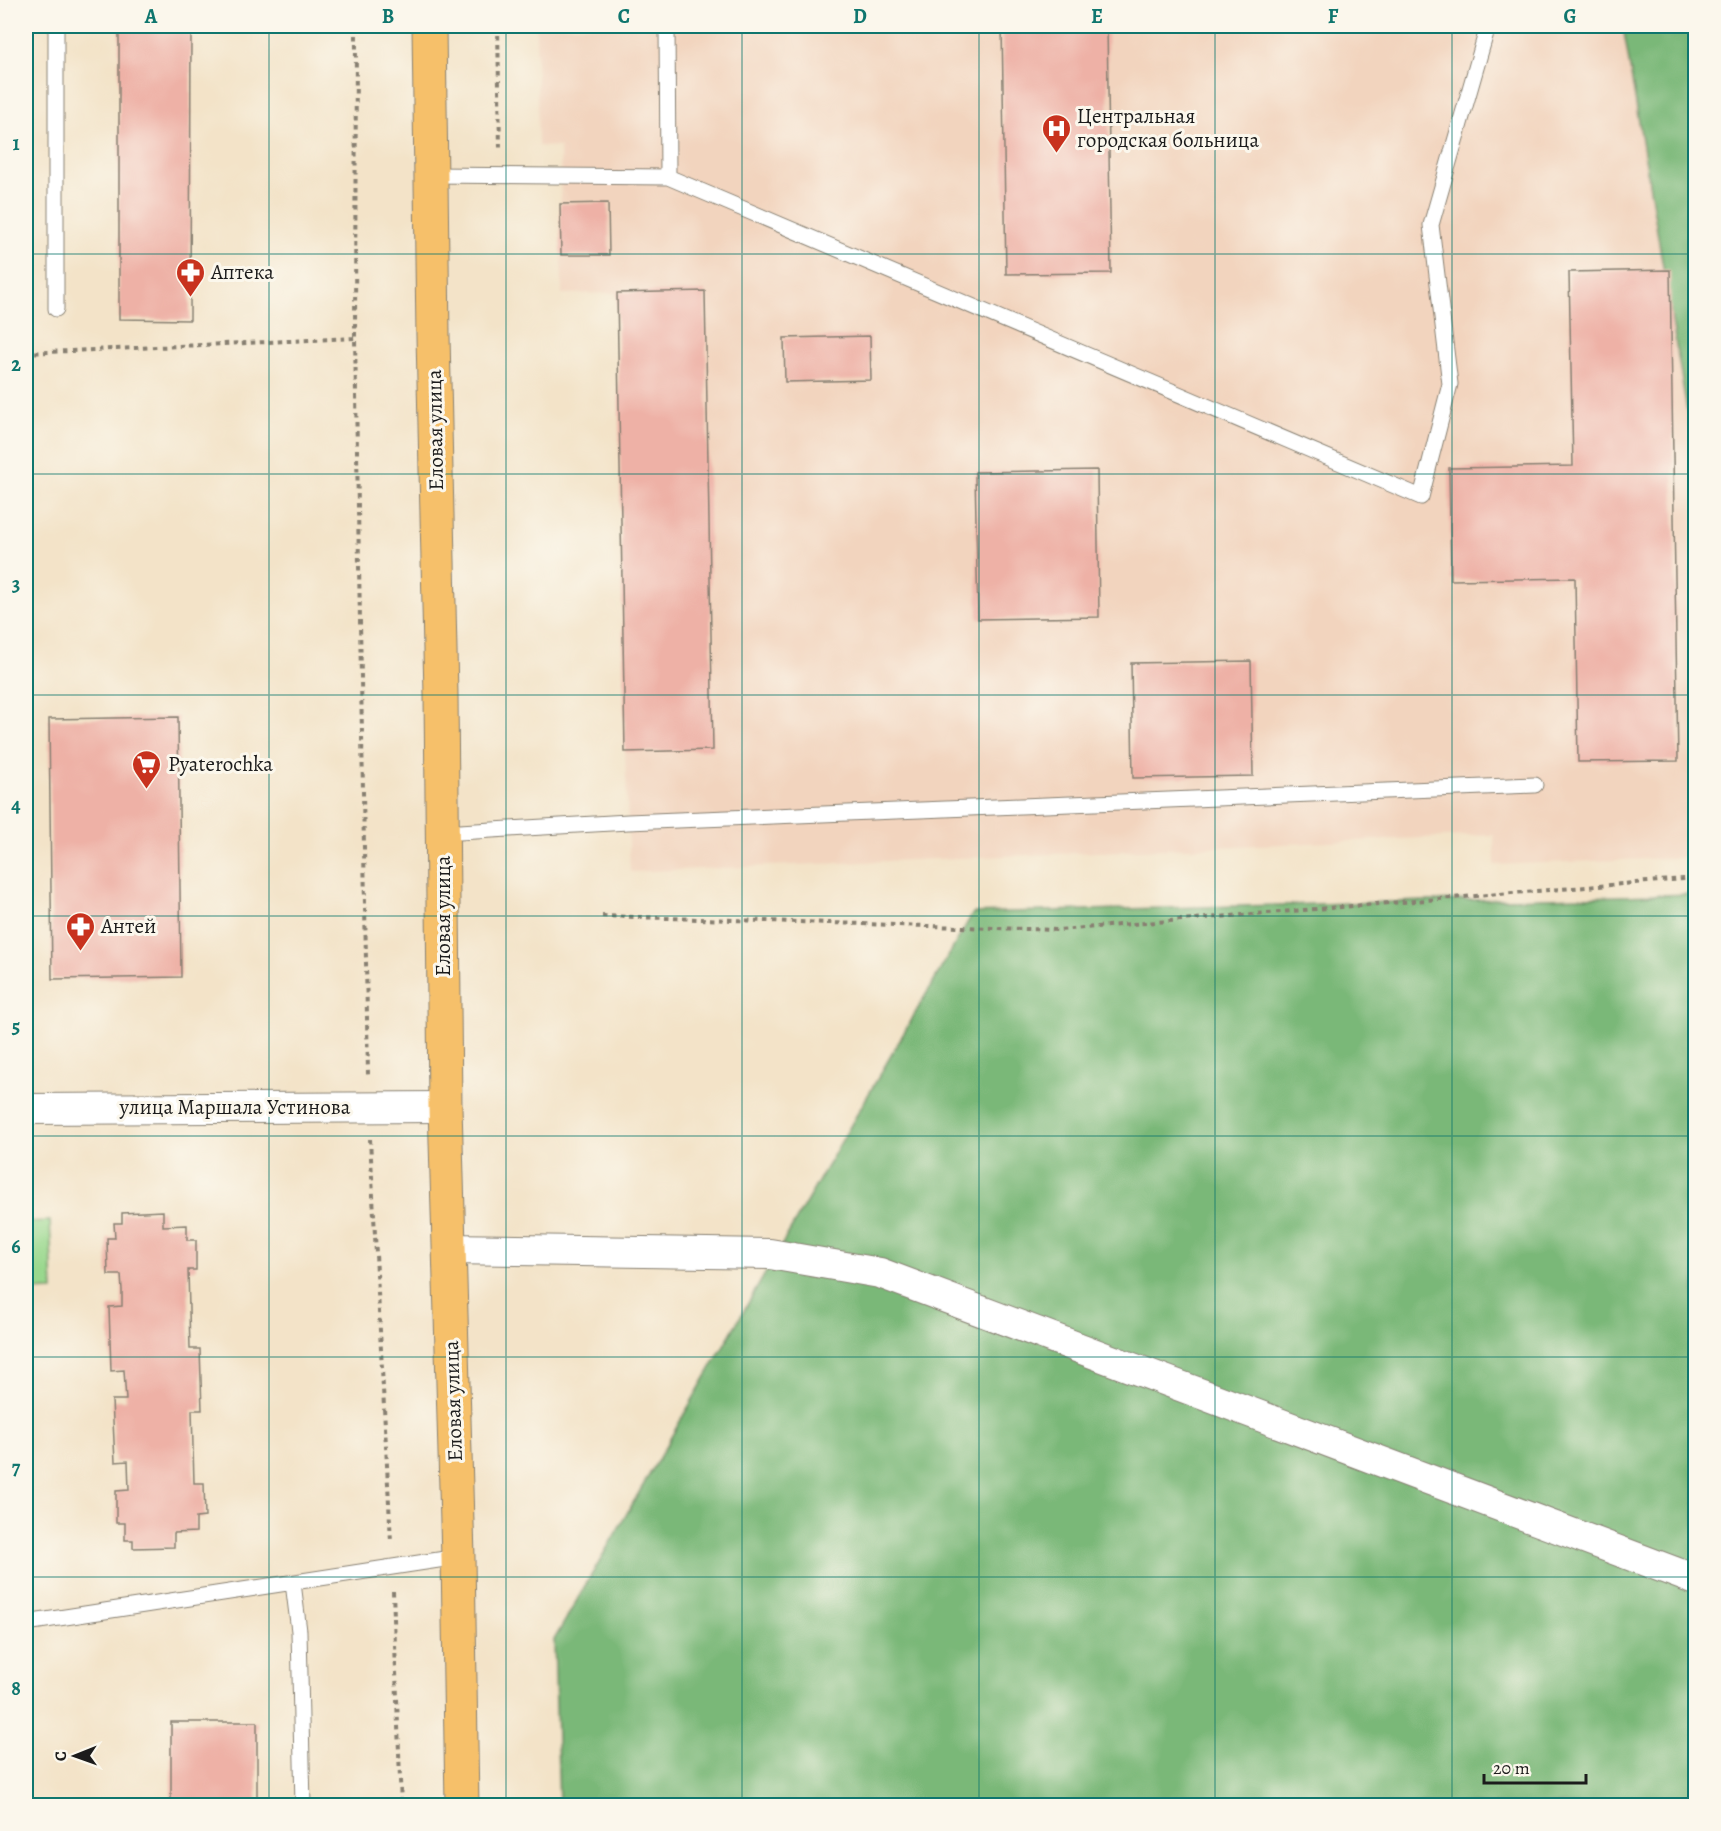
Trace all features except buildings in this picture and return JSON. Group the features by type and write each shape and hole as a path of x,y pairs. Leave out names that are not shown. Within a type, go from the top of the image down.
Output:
{"main road":[{"name":"Еловая улица","path":"429,26 443,833 445,1107 458,1557 462,1806"}],"street":[{"name":"улица Маршала Устинова","path":"26,1109 445,1107"},
{"path":"448,1249 770,1254 880,1273 1695,1580"}],"lane":[{"path":"56,26 56,309"},
{"path":"667,26 668,177"},
{"path":"431,175 668,177 1421,497 1450,384 1431,225 1488,26"},
{"path":"443,833 640,821 1535,785"},
{"path":"26,1623 458,1557"},
{"path":"293,1582 299,1631 303,1806"}],"path":[{"path":"356,26 355,338 369,1106 393,1567 400,1806"},
{"path":"498,26 500,175"},
{"path":"26,352 355,338"},
{"path":"602,916 1059,930 1695,878"}],"shaded area":[{"path":"536,26 1695,26 1695,857 1495,865 1494,835 630,872 625,752 617,293 562,294 560,147 538,146"}],"green space":[{"path":"1623,26 1695,26 1695,459"},
{"path":"1695,894 1695,1805 559,1805 554,1640 973,913"},
{"path":"50,1221 53,1290 26,1291 26,1222"}],"place":[{"name":"Центральная городская больница","path":"1056,154"},
{"name":"Аптека","path":"190,298"},
{"name":"Pyaterochka","path":"147,790"},
{"name":"Антей","path":"80,952"}]}
